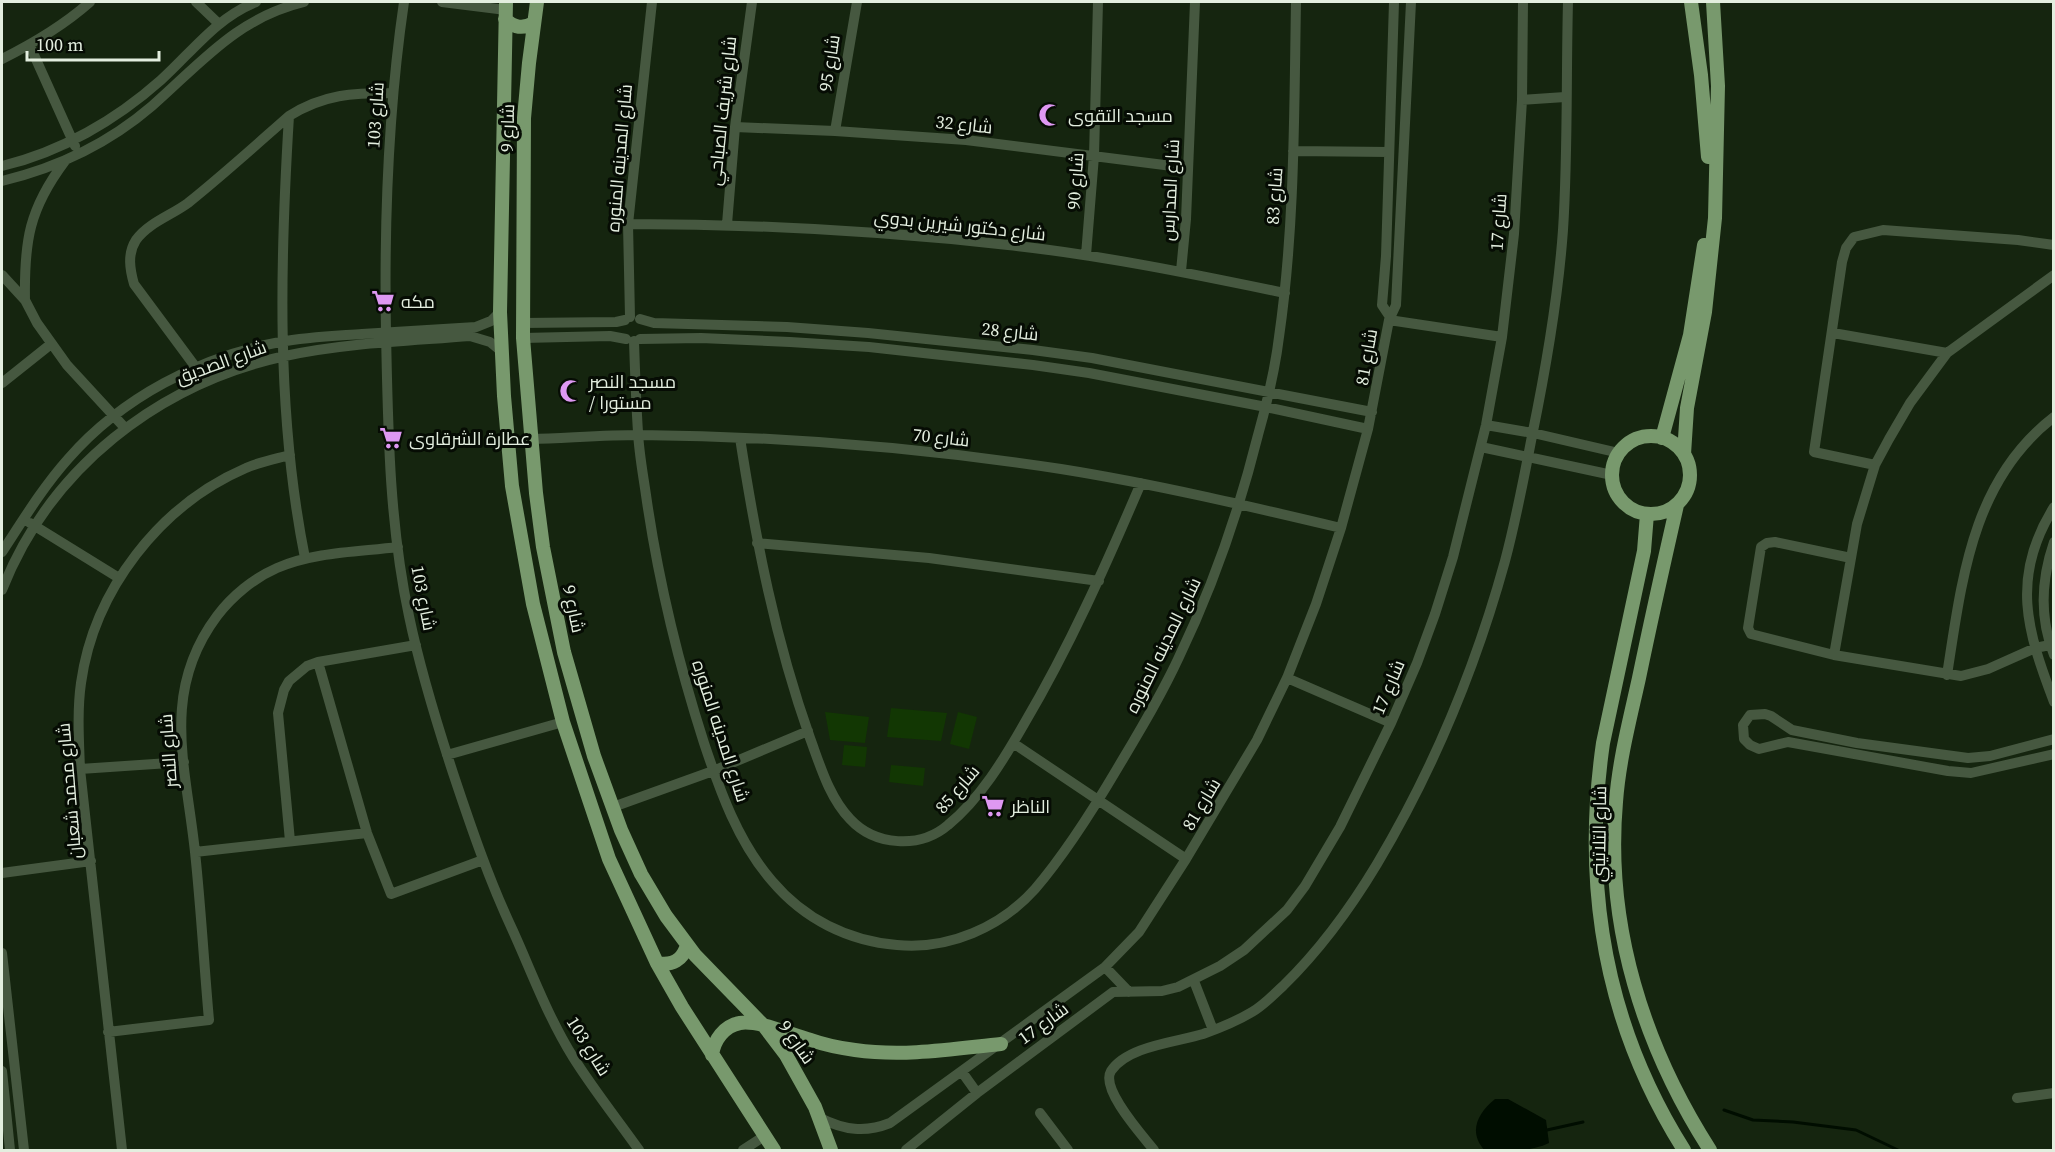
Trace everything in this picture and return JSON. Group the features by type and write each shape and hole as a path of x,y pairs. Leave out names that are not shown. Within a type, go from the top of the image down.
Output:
{"main road":[{"name":"شارع 9","path":"537,2 524,118 522,323 531,440 543,547 564,652 578,705 613,807 641,874 666,916 687,945 711,973 764,1026 797,1072 820,1118 831,1150"},
{"path":"1662,438 1690,335 1701,270 1707,210 1708,146 1691,2"},
{"path":"1684,454 1687,408 1705,312 1715,218 1718,86 1713,2"},
{"name":"شارع 9","path":"506,10 501,351 512,486 542,644 563,722 609,859 657,963 763,1137 774,1150"},
{"path":"506,10 512,25 521,27 534,23"},
{"path":"505,61 511,56 519,56 529,63"},
{"path":"1650,436 1662,438 1674,444 1684,454 1689,467 1690,481 1677,505 1663,513 1647,514 1634,510 1622,502 1615,489 1612,476 1614,464 1619,453 1638,439 1650,436"},
{"name":"شارع التلاتيني","path":"1677,505 1619,775 1614,830 1615,866 1623,939 1646,1022 1672,1083 1710,1150"},
{"name":"شارع التلاتيني","path":"1647,514 1644,551 1599,771 1595,828 1596,884 1602,940 1625,1028 1648,1084 1684,1150"},
{"path":"657,963 666,964 678,960 687,945"},
{"path":"712,1055 717,1038 730,1027 747,1023 826,1045 875,1052 925,1052 1001,1044"}],"street":[{"path":"2,59 70,20 90,2"},
{"path":"196,2 219,24"},
{"path":"2,166 48,152 72,141 134,102 163,78 219,24 247,5 256,2"},
{"path":"2,181 25,176 65,161 118,132 151,107 230,35 282,7 304,2"},
{"name":"شارع 103","path":"404,2 392,93 385,236 390,463 398,547 409,616 447,754 497,898 548,1011 572,1056 639,1150"},
{"path":"442,2 473,4 506,10"},
{"name":"شارع المدينه المنوره","path":"632,319 628,224 652,2"},
{"name":"شارع شريف الصباحي","path":"727,224 735,127 752,2"},
{"name":"شارع 95","path":"835,131 857,2"},
{"name":"شارع 90","path":"1086,255 1094,156 1098,2"},
{"name":"شارع المدارس","path":"1181,271 1186,227 1195,2"},
{"name":"شارع 83","path":"1269,391 1279,342 1285,293 1293,151 1296,2"},
{"name":"شارع 81","path":"1390,319 1382,304 1394,2"},
{"name":"شارع 81","path":"820,1118 855,1130 881,1126 898,1118 1105,967 1139,932 1186,860 1251,750 1287,678 1316,604 1341,528 1368,429 1390,319 1395,309 1411,2"},
{"name":"شارع 17","path":"906,1150 1099,1000 1113,992 1124,990 1162,992 1194,981 1220,966 1259,937 1287,910 1305,886 1340,827 1391,723 1435,614 1453,557 1486,425 1502,337 1514,234 1522,100 1523,2"},
{"path":"1154,1150 1113,1096 1109,1084 1111,1071 1136,1052 1233,1023 1256,1010 1307,963 1351,906 1384,851 1430,765 1472,665 1505,562 1545,380 1559,280 1565,180 1568,2"},
{"path":"30,45 79,154"},
{"path":"1391,84 1407,84"},
{"path":"203,382 197,368 134,284 130,269 131,255 136,241 146,229 187,204 289,116 304,107 326,98 354,93 392,93"},
{"path":"1522,100 1565,97"},
{"path":"289,116 282,341 294,507 305,558"},
{"name":"شارع 32","path":"735,127 966,140 1188,168"},
{"path":"1293,151 1389,152"},
{"path":"25,300 26,246 31,223 39,201 65,161"},
{"name":"شارع دكتور شيرين بدوي","path":"628,224 727,224 892,234 1008,245 1181,271 1285,293"},
{"path":"1875,465 1814,452 1842,262 1846,248 1854,237 1883,230 2018,240 2054,245"},
{"path":"2,275 25,300 51,344 67,365 125,428"},
{"path":"1834,655 1857,524 1875,465 1910,404 1947,353 2054,275"},
{"name":"شارع الصديق","path":"2,590 15,561 35,527 58,495 80,470 125,428 155,407 203,382 256,364 386,338 481,326 491,321 500,312"},
{"path":"632,319 644,324 645,331 634,340 621,330 632,319"},
{"name":"شارع 28","path":"522,323 616,322 632,319 868,333 1092,358 1372,412"},
{"path":"1390,319 1502,337"},
{"path":"1833,333 1947,353"},
{"name":"شارع الصديق","path":"2,552 68,459 114,415 143,394 197,368 239,352 282,341 316,336 386,338 470,336 490,342 501,351"},
{"name":"شارع 28","path":"523,338 610,336 634,340 646,337 701,338 869,347 1089,372 1266,406 1368,429"},
{"name":"شارع المدينه المنوره","path":"634,340 638,435 651,531 669,621 692,706 713,771 729,810 751,852 770,879 792,902 817,920 845,935 876,944 908,946 940,944 962,938 1001,918 1019,905 1048,872 1098,800 1161,693 1179,657 1212,581 1239,504 1269,391"},
{"path":"2,383 51,344"},
{"path":"1089,372 1092,358"},
{"path":"1947,675 1955,621 1980,514 1999,476 2011,459 2040,427 2054,417"},
{"path":"1486,425 1533,433 1619,453"},
{"name":"شارع 70","path":"531,440 638,435 740,438 900,449 981,458 1141,483 1341,528"},
{"name":"شارع 85","path":"740,438 757,543 779,638 808,731 832,793 849,819 875,837 890,841 921,840 948,826 977,794 1013,743 1053,672 1099,581 1141,483"},
{"path":"1481,447 1612,476"},
{"name":"شارع محمد شعبان","path":"122,1150 80,769 78,720 81,683 89,643 119,578 147,541 178,510 213,484 247,467 290,455"},
{"path":"2054,507 2036,543 2028,574 2027,617 2054,702"},
{"path":"24,519 119,578"},
{"path":"1851,558 1775,542 1761,547 1748,628 1751,634 1834,655 1961,676 1988,669 2036,648 2052,650 2043,610 2043,588 2048,559 2054,542"},
{"path":"757,543 928,558 1099,581"},
{"name":"شارع النصر","path":"108,1032 209,1020 195,852 180,722 183,690 192,660 206,632 225,606 248,585 275,569 305,558 398,547"},
{"path":"290,841 278,713 284,690 290,681 307,666 318,662 416,645"},
{"path":"318,662 367,833 391,894 483,860"},
{"path":"1287,678 1391,723"},
{"path":"2054,739 1990,756 1968,758 1857,743 1792,730 1765,714 1750,715 1745,720 1742,731 1744,739 1750,745 1760,749 1788,742 1937,770 1971,773 2054,754"},
{"path":"447,754 563,722"},
{"path":"613,807 713,771 808,731"},
{"path":"1013,743 1186,860"},
{"path":"80,769 184,762"},
{"path":"195,852 367,833"},
{"path":"2,873 91,861"},
{"path":"2,952 24,1150"},
{"path":"1105,967 1130,992"},
{"path":"1194,981 1213,1030"},
{"path":"962,1072 977,1093"},
{"path":"10,1150 2,1076 16,1077"},
{"path":"2017,1098 2054,1093"},
{"path":"1040,1113 1068,1150"},
{"path":"743,1150 763,1137"}],"green space":[{"path":"891,708 947,713 941,741 887,737"},
{"path":"825,712 869,717 865,743 830,740"},
{"path":"958,712 977,717 969,749 950,744"},
{"path":"844,745 867,747 865,767 842,765"},
{"path":"891,765 925,768 923,786 889,782"}],"shaded area":[{"path":"1495,1099 1508,1099 1546,1120 1549,1143 1509,1151 1484,1150 1477,1136 1477,1123 1484,1110"}],"waterway":[{"path":"1724,1110 1753,1120 1793,1122 1856,1130 1898,1150"},
{"path":"1547,1130 1583,1122"}],"place":[{"name":"مسجد التقوى","path":"1050,115"},
{"name":"مكه","path":"383,301"},
{"name":"مسجد النصر / مستورا","path":"571,391"},
{"name":"عطارة الشرقاوى","path":"391,438"},
{"name":"الناظر","path":"993,806"}]}
